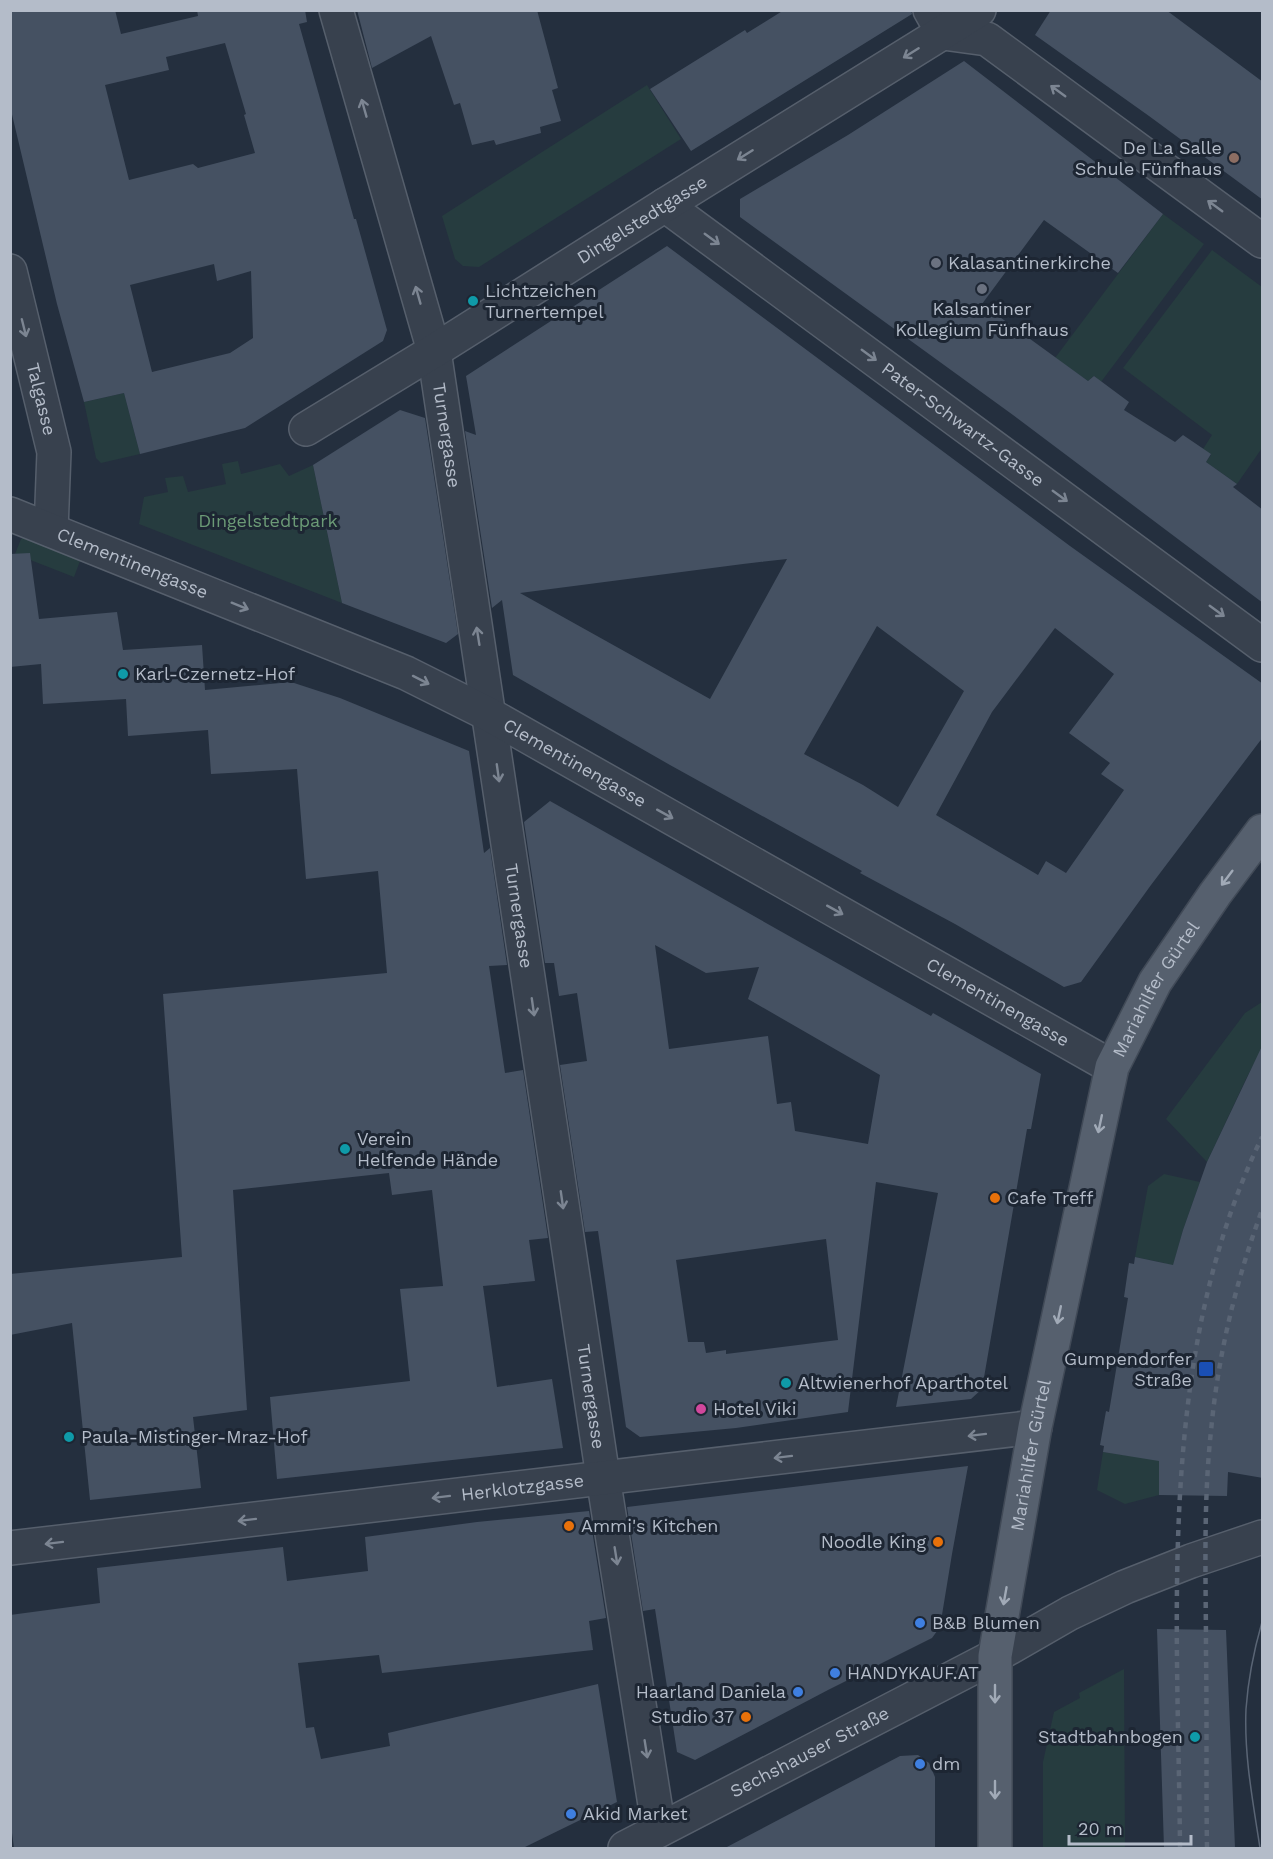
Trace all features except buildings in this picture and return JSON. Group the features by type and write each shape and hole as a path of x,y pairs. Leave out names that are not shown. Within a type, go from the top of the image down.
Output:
{"main road":[{"name":"Mariahilfer Gürtel","path":"995,1848 995,1656 1035,1427 1112,1067 1155,982 1215,894 1263,831"}],"street":[{"name":"Turnergasse","path":"336,10 434,351 603,1477 659,1830"},
{"name":"Dingelstedtgasse","path":"306,429 665,205 937,22 979,10"},
{"path":"937,22 987,39 1263,241"},
{"name":"Pater-Schwartz-Gasse","path":"665,205 1263,645"},
{"name":"Talgasse","path":"10,271 54,452 51,530"},
{"name":"Clementinengasse","path":"10,514 406,673 490,715 1112,1067"},
{"name":"Herklotzgasse","path":"10,1548 1035,1427"},
{"path":"995,1656 1070,1613 1125,1587 1191,1561 1263,1537"},
{"name":"Sechshauser Straße","path":"625,1848 995,1656"}],"green space":[{"path":"647,85 681,139 479,267 463,266 455,259 442,216"},
{"path":"1163,214 1204,244 1101,382 1094,376 1088,381 1055,358"},
{"path":"1212,250 1262,287 1262,448 1237,484 1206,462 1211,455 1203,449 1212,435 1123,368"},
{"path":"124,393 140,454 101,463 96,458 84,402"},
{"name":"Dingelstedtpark","path":"238,461 241,474 280,464 289,476 313,465 342,603 139,524 144,497 168,492 165,478 183,476 188,492 226,484 222,464"},
{"path":"32,534 83,553 74,577 15,554 21,539"},
{"path":"1262,1002 1262,1048 1207,1162 1166,1119 1245,1013"},
{"path":"1164,1174 1200,1182 1172,1270 1164,1263 1135,1257 1148,1186"},
{"path":"1103,1452 1131,1456 1159,1455 1159,1495 1125,1504 1097,1490"},
{"path":"1124,1669 1125,1848 1043,1848 1043,1762 1054,1712 1080,1698 1079,1693"}],"tram line":[{"path":"1260,1848 1246,1744 1246,1709 1254,1654 1262,1622"}],"railway":[{"path":"1180,1848 1177,1577 1180,1486 1189,1396 1204,1307 1228,1221 1262,1137"},
{"path":"1207,1848 1208,1459 1223,1346 1236,1291 1262,1210"}],"place":[{"name":"De La Salle Schule Fünfhaus","path":"1234,158"},
{"name":"Kalasantinerkirche","path":"936,263"},
{"name":"Kalsantiner Kollegium Fünfhaus","path":"982,289"},
{"name":"Lichtzeichen Turnertempel","path":"473,301"},
{"name":"Karl-Czernetz-Hof","path":"123,674"},
{"name":"Verein Helfende Hände","path":"345,1149"},
{"name":"Cafe Treff","path":"995,1198"},
{"name":"Gumpendorfer Straße","path":"1206,1369"},
{"name":"Altwienerhof Aparthotel","path":"786,1383"},
{"name":"Hotel Viki","path":"701,1409"},
{"name":"Paula-Mistinger-Mraz-Hof","path":"69,1437"},
{"name":"Ammi's Kitchen","path":"569,1526"},
{"name":"Noodle King","path":"938,1542"},
{"name":"B&B Blumen","path":"920,1623"},
{"name":"HANDYKAUF.AT","path":"835,1673"},
{"name":"Haarland Daniela","path":"798,1692"},
{"name":"Studio 37","path":"746,1717"},
{"name":"Stadtbahnbogen","path":"1195,1737"},
{"name":"dm","path":"920,1764"},
{"name":"Akid Market","path":"571,1814"}]}
